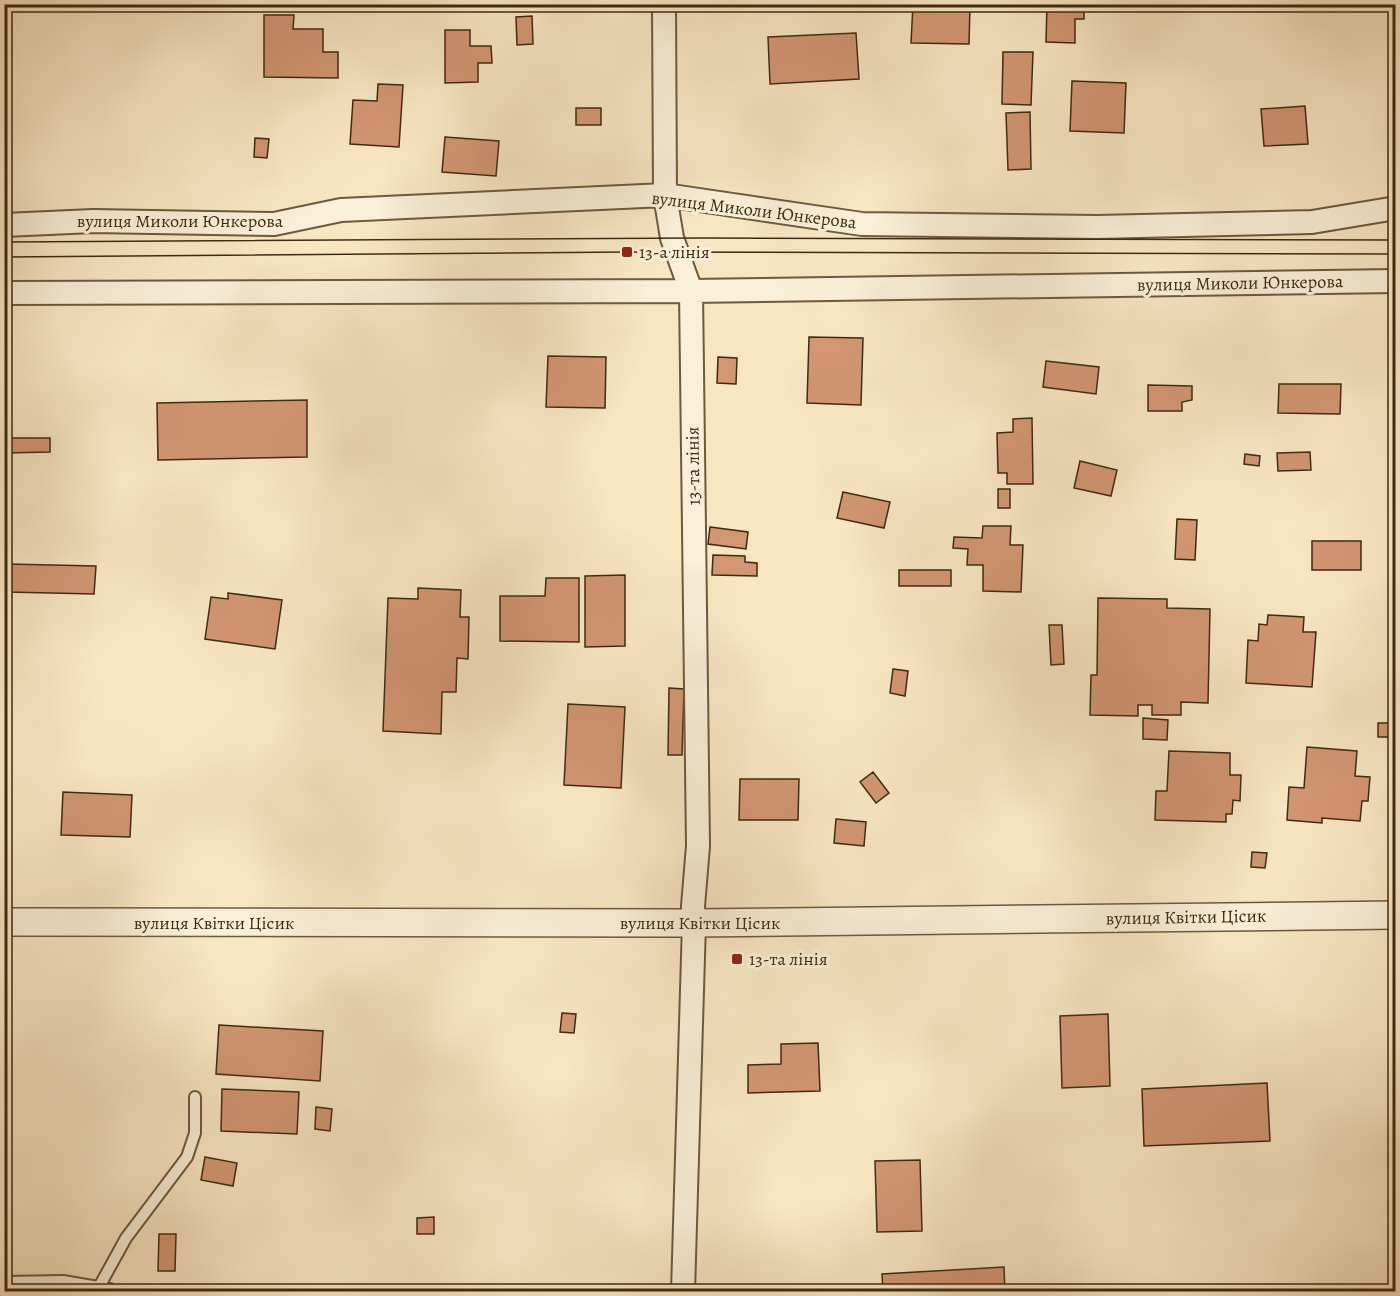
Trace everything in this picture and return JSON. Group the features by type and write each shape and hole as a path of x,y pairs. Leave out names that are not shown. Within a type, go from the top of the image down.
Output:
{"street":[{"name":"13-та лінія","path":"664,4 665,195 672,238 691,291 698,846 693,906 683,1292"},
{"name":"вулиця Миколи Юнкерова","path":"4,225 93,221 274,224 341,210 665,195 862,224 1097,227 1312,222 1395,208"},
{"name":"вулиця Миколи Юнкерова","path":"4,293 691,291 1395,281"},
{"name":"вулиця Квітки Цісик","path":"4,922 694,923 1395,915"}],"lane":[{"path":"99,1287 126,1238 187,1157 195,1133 195,1097"},
{"path":"4,1282 63,1281 99,1287 113,1292"}],"building":[{"path":"913,4 970,6 969,44 911,43"},
{"path":"1047,4 1084,4 1084,19 1075,19 1075,43 1046,42"},
{"path":"264,15 294,15 293,29 323,29 323,52 338,52 338,78 264,77"},
{"path":"532,16 533,44 517,45 516,17"},
{"path":"445,30 470,30 470,46 491,46 492,63 478,63 478,82 445,83"},
{"path":"856,33 859,79 770,84 768,37"},
{"path":"1003,52 1033,52 1031,105 1002,104"},
{"path":"1072,81 1126,83 1124,133 1070,131"},
{"path":"378,84 403,85 399,147 350,144 353,100 377,101"},
{"path":"1305,106 1308,144 1264,146 1261,109"},
{"path":"576,108 601,108 601,125 576,125"},
{"path":"1030,112 1031,169 1008,170 1006,113"},
{"path":"445,137 499,141 496,176 442,172"},
{"path":"255,138 269,139 267,158 254,157"},
{"path":"809,337 863,338 861,405 807,403"},
{"path":"548,356 606,357 605,408 546,407"},
{"path":"718,357 737,358 736,384 717,383"},
{"path":"1046,361 1099,367 1096,394 1043,387"},
{"path":"1279,384 1341,384 1340,414 1278,413"},
{"path":"1148,385 1192,386 1192,400 1182,402 1182,411 1148,411"},
{"path":"307,400 307,457 158,460 157,403"},
{"path":"1032,418 1033,484 1007,484 1007,473 998,473 997,433 1013,432 1013,419"},
{"path":"1390,425 1396,425 1396,456 1389,456"},
{"path":"4,438 50,438 50,452 4,453"},
{"path":"1310,452 1311,470 1278,471 1277,453"},
{"path":"1245,454 1260,456 1259,466 1244,464"},
{"path":"1080,461 1117,470 1111,496 1074,488"},
{"path":"998,489 1010,489 1010,508 998,508"},
{"path":"843,492 890,502 884,528 837,518"},
{"path":"1177,519 1197,520 1195,560 1175,559"},
{"path":"983,526 1011,526 1010,545 1023,545 1021,592 983,591 983,565 967,565 968,549 953,548 954,537 982,538"},
{"path":"710,527 748,532 746,549 708,544"},
{"path":"1312,541 1361,541 1361,570 1312,570"},
{"path":"713,555 745,556 745,562 757,563 757,576 712,575"},
{"path":"8,564 96,566 94,594 7,592"},
{"path":"899,570 951,570 951,586 899,586"},
{"path":"625,575 625,646 585,647 585,576"},
{"path":"546,578 579,578 579,642 500,641 500,596 545,596"},
{"path":"418,588 461,590 460,617 469,617 468,659 457,658 456,692 442,692 441,734 383,731 388,598 418,599"},
{"path":"228,593 282,600 275,649 205,639 211,597 228,599"},
{"path":"1098,598 1167,599 1167,608 1210,609 1208,703 1181,702 1181,715 1152,715 1152,705 1138,705 1138,716 1090,715 1091,675 1097,675"},
{"path":"1268,615 1304,617 1303,632 1316,632 1312,687 1246,683 1248,640 1258,641 1259,624 1267,625"},
{"path":"1049,625 1062,625 1064,664 1051,665"},
{"path":"893,669 908,671 905,696 890,693"},
{"path":"669,688 684,689 682,755 668,755"},
{"path":"568,704 625,707 621,788 564,785"},
{"path":"1143,718 1168,720 1167,740 1143,739"},
{"path":"1378,723 1396,723 1396,737 1378,737"},
{"path":"1307,747 1357,751 1355,776 1370,777 1368,801 1362,801 1360,821 1322,818 1322,823 1287,820 1289,787 1304,788"},
{"path":"1169,751 1230,753 1230,775 1241,775 1240,801 1233,800 1232,814 1226,814 1226,822 1155,820 1156,791 1167,791"},
{"path":"873,772 889,793 876,803 860,782"},
{"path":"740,779 799,779 798,820 739,820"},
{"path":"63,792 132,795 130,837 61,835"},
{"path":"836,819 866,822 864,846 834,843"},
{"path":"1252,852 1267,853 1265,868 1251,867"},
{"path":"562,1013 576,1014 574,1033 560,1032"},
{"path":"1108,1014 1110,1086 1062,1088 1060,1016"},
{"path":"219,1025 323,1031 320,1081 216,1074"},
{"path":"818,1043 820,1091 748,1093 748,1065 781,1064 781,1044"},
{"path":"1267,1083 1270,1141 1144,1146 1142,1089"},
{"path":"222,1089 299,1092 297,1134 221,1131"},
{"path":"316,1107 332,1109 330,1131 315,1129"},
{"path":"205,1157 237,1163 233,1186 201,1180"},
{"path":"920,1160 922,1231 877,1232 875,1161"},
{"path":"434,1217 434,1234 417,1234 417,1218"},
{"path":"159,1234 176,1234 175,1271 158,1271"},
{"path":"1004,1267 1005,1292 883,1292 882,1274"}],"tram line":[{"path":"4,242 704,238 1396,240"},
{"path":"4,257 627,252 1396,254"}],"place":[{"name":"13-а лінія","path":"627,252"},
{"name":"13-та лінія","path":"737,959"}]}
